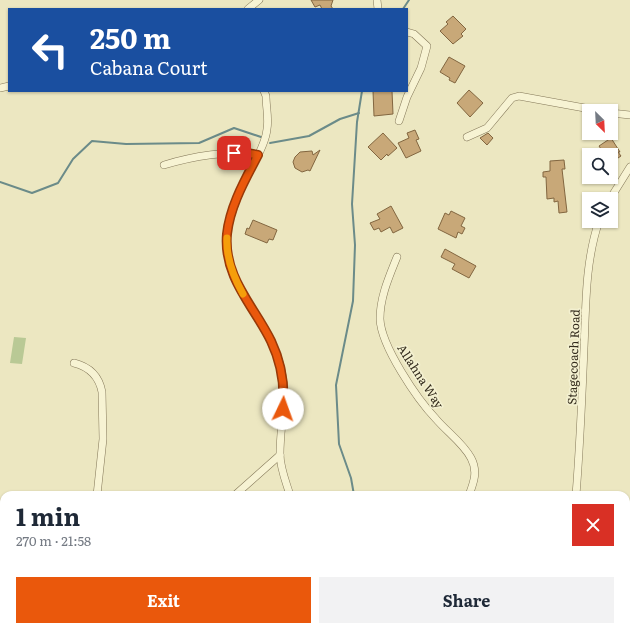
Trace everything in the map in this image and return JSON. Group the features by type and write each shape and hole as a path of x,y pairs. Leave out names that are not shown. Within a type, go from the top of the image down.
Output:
{"street":[{"path":"249,8 259,0"},
{"path":"399,121 407,97 421,68 427,46 414,34 408,32"},
{"path":"264,92 266,96 267,130 258,155 241,190 231,216 227,250 235,279 271,341 280,366 284,390 280,455 289,491"},
{"path":"467,137 487,128 512,98 519,96 582,108"},
{"path":"618,114 630,115"},
{"path":"164,165 183,160 226,154 247,153 258,155"},
{"path":"616,192 627,179 630,167"},
{"name":"Stagecoach Road","path":"576,491 581,433 586,299 590,256 597,228"},
{"name":"Allahna Way","path":"397,257 386,283 382,301 380,318 382,333 399,365 423,404 473,460 475,477 470,491"},
{"path":"74,363 87,368 93,373 100,384 102,392 103,439 97,491"},
{"path":"240,491 280,455"}],"green space":[{"path":"14,337 26,338 22,364 10,363"}],"building":[{"path":"311,0 333,0 331,6 332,8 322,8 320,5 315,7"},
{"path":"453,16 466,29 461,34 463,36 453,44 440,31 448,24 446,22"},
{"path":"449,57 465,66 455,83 440,72"},
{"path":"469,90 483,103 470,117 457,103"},
{"path":"373,92 392,92 393,114 374,116"},
{"path":"415,130 419,139 416,140 421,151 406,158 398,143 409,138 407,133"},
{"path":"383,133 397,148 381,160 368,147"},
{"path":"488,133 493,138 487,145 480,138"},
{"path":"608,140 612,140 617,148 600,148 599,146"},
{"path":"320,150 310,171 308,170 302,172 295,168 293,162 295,157 300,152 312,151 313,155"},
{"path":"564,160 565,169 562,169 567,212 559,213 558,201 554,202 554,198 547,199 546,177 543,177 543,172 550,171 550,161"},
{"path":"391,206 403,228 393,233 390,227 381,232 379,228 374,230 370,223 380,219 377,214"},
{"path":"451,211 465,218 461,226 465,228 462,234 458,232 456,238 438,229 445,213 449,215"},
{"path":"253,220 277,230 273,240 269,239 267,243 245,234 247,228 249,229"},
{"path":"445,249 476,266 469,278 452,269 455,264 441,257"}],"waterway":[{"path":"404,8 409,0"},
{"path":"353,491 351,478 339,444 336,385 353,301 355,245 352,204 357,122 362,92"},
{"path":"270,143 309,136 340,119 359,113"},
{"path":"0,182 32,193 58,183 73,159 92,141 126,144 199,143 234,128 261,137"}],"slow traffic":[{"path":"227,238 228,257 232,272 243,294"}],"route":[{"path":"234,153 258,155 246,178 231,216 227,241 228,257 232,272 243,295 268,335 278,357 284,382 283,409"}]}
